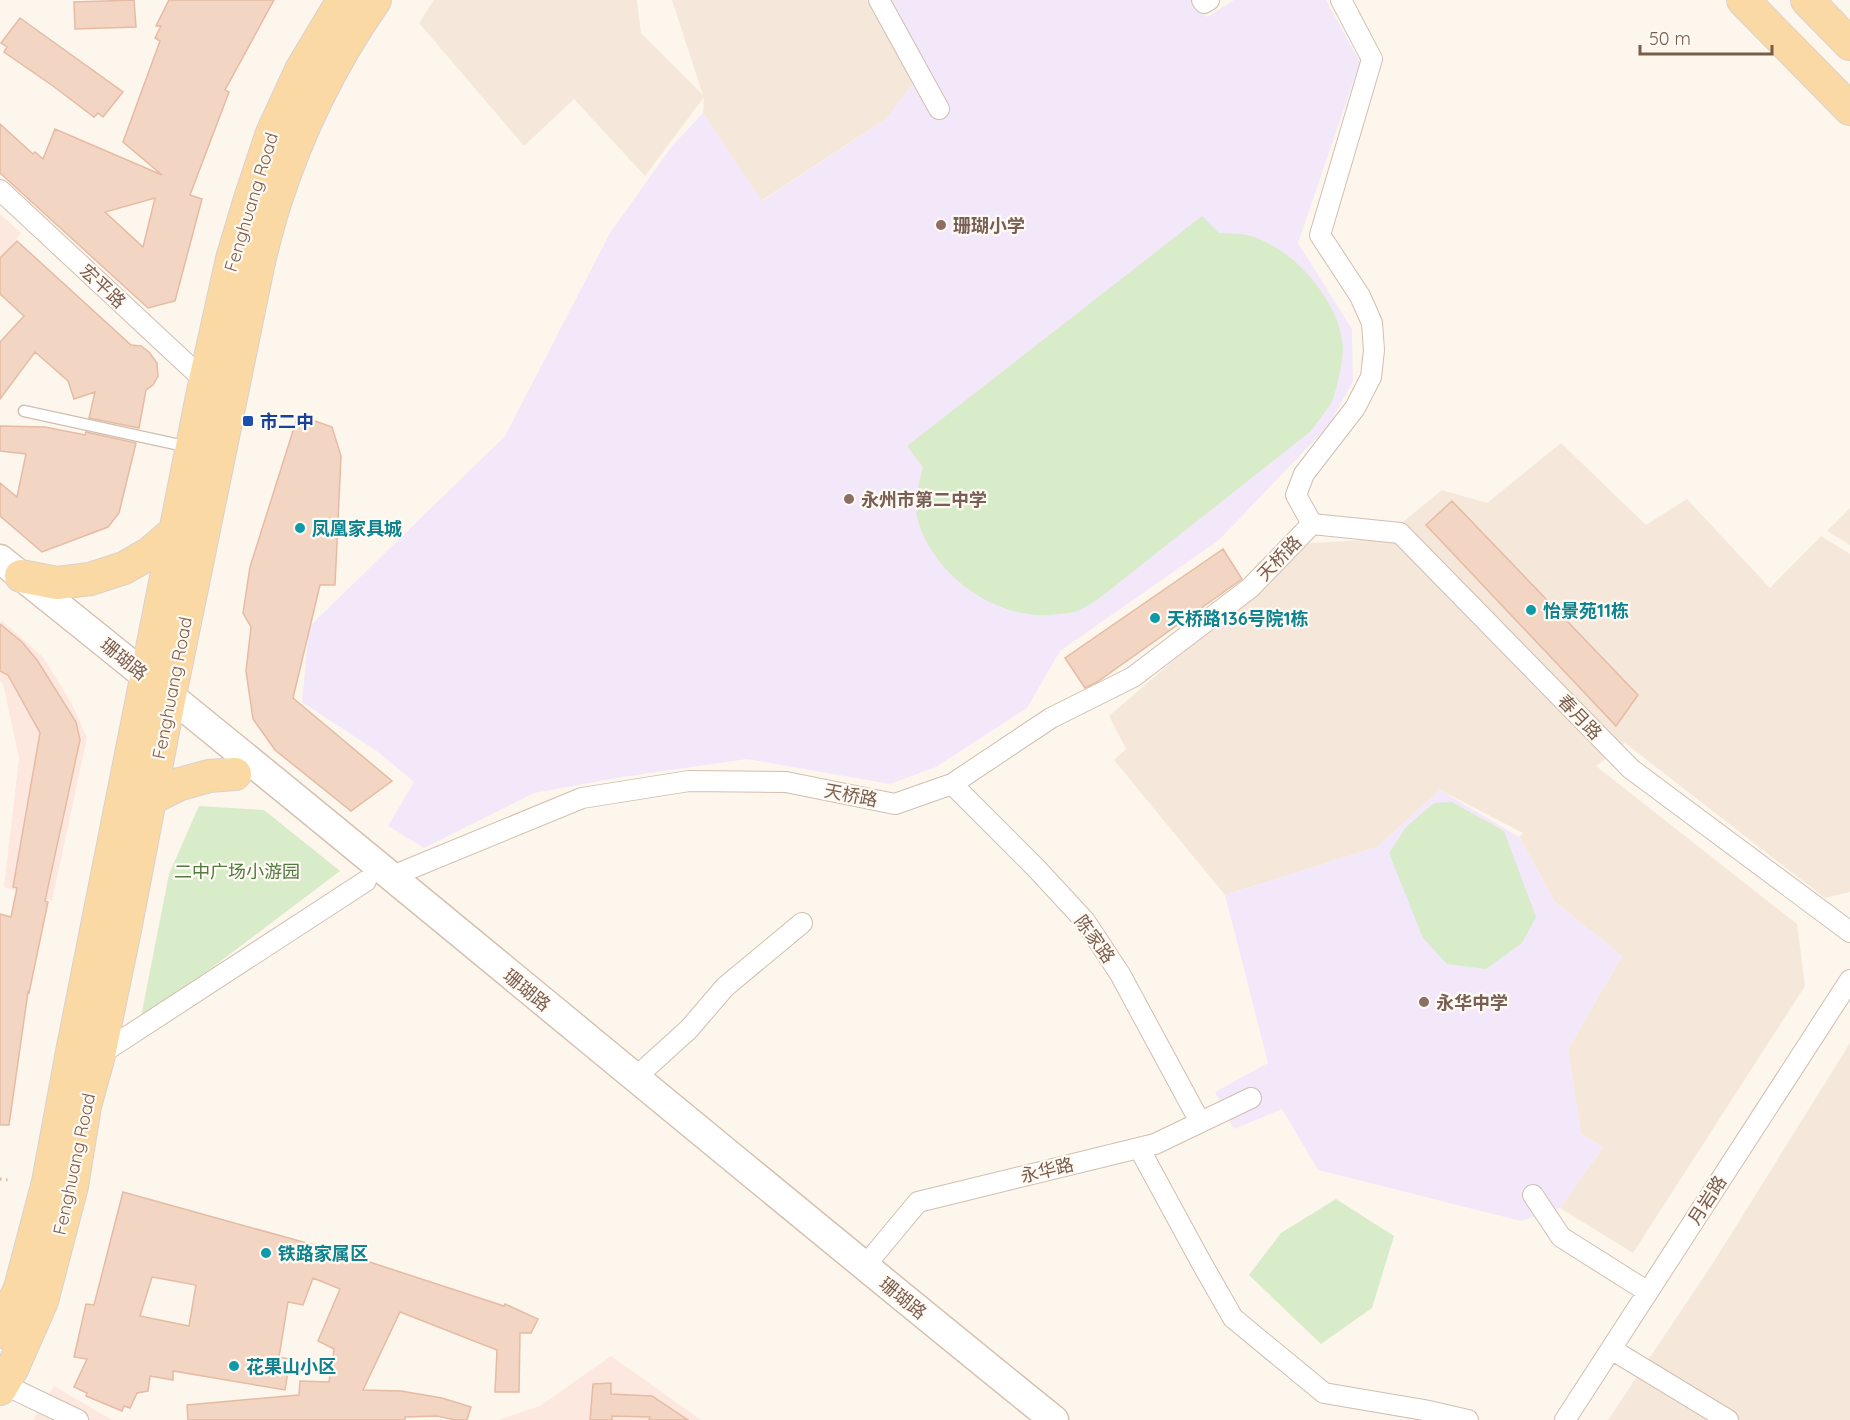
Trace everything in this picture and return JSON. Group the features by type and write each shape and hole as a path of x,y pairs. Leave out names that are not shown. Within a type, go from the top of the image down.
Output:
{"main road":[{"name":"Fenghuang Road","path":"1,1386 13,1367 42,1301 75,1103 72,1052 117,899 150,799 156,697 177,530 205,381 232,259 272,133 301,70 343,0"},
{"name":"Fenghuang Road","path":"75,1103 99,1054 117,899 156,697 275,204 296,145 327,76 375,0"},
{"path":"1743,0 1850,109"},
{"path":"1807,0 1850,44"},
{"path":"7,573 57,583 90,579 124,568 150,553 177,530"},
{"name":"珊瑚路","path":"7,573 1027,1420"},
{"name":"珊瑚路","path":"156,697 235,774 378,879 635,1078 1054,1420"},
{"path":"150,799 180,784 209,776 235,774"},
{"name":"Fenghuang Road","path":"0,1332 20,1288 60,1184"}],"street":[{"path":"879,0 939,109"},
{"path":"1202,0 1204,3 1209,0"},
{"path":"1312,524 1296,495 1304,474 1355,408 1371,377 1374,350 1372,323 1360,296 1320,235 1372,59 1341,0"},
{"name":"宏平路","path":"0,190 205,381"},
{"name":"天桥路","path":"99,1054 378,879 582,798 689,781 786,782 895,804 951,784 1051,718 1132,677 1250,588 1312,524"},
{"name":"春月路","path":"1312,524 1400,533 1631,769 1850,932"},
{"name":"陈家路","path":"951,784 1036,868 1085,921 1120,974 1200,1122"},
{"path":"635,1078 689,1029 724,987 802,923"},
{"name":"月岩路","path":"1565,1420 1850,980"},
{"name":"永华路","path":"864,1267 918,1202 1155,1144 1251,1098"},
{"path":"1139,1148 1233,1318 1324,1394 1424,1410 1468,1420"},
{"path":"1533,1195 1561,1237 1648,1292"},
{"path":"1611,1349 1728,1420"},
{"path":"1,1386 78,1420"}],"lane":[{"path":"24,411 192,448"}],"path":[{"path":"0,1179 9,1180"}],"shaded area":[{"path":"434,0 637,0 641,33 703,95 672,0 867,0 914,82 886,119 761,201 703,113 704,97 645,176 574,99 524,146 419,23"},
{"name":"永州市第二中学","path":"890,0 1194,0 1207,17 1234,0 1326,0 1360,62 1298,243 1352,329 1353,381 1329,425 1219,540 1060,651 1027,708 936,767 890,784 747,759 622,777 534,793 424,848 388,826 414,782 378,752 302,702 309,627 505,436 610,233 672,146 703,113 762,201 886,119 925,67"},
{"path":"0,214 21,233 0,259"},
{"path":"1561,443 1646,525 1687,499 1770,588 1821,536 1850,554 1850,892 1825,898 1625,743 1596,766 1797,924 1805,986 1633,1253 1560,1208 1603,1147 1581,1134 1568,1049 1622,956 1555,902 1519,837 1523,833 1440,790 1377,847 1225,895 1114,760 1126,749 1109,716 1310,543 1382,539 1442,490 1487,503"},
{"path":"1850,508 1850,545 1827,531"},
{"path":"1,620 43,657 71,702 87,738 52,901 4,887 19,758 3,684 0,681"},
{"name":"永华中学","path":"1440,790 1519,837 1555,902 1622,956 1568,1049 1581,1134 1603,1147 1560,1208 1521,1221 1318,1170 1282,1109 1234,1129 1215,1092 1268,1063 1225,895 1377,847"},
{"path":"1850,1043 1850,1420 1608,1420 1713,1263"},
{"path":"611,1356 701,1420 498,1420 540,1406"},
{"path":"54,1386 112,1420 33,1420"}],"green space":[{"path":"1202,216 1219,233 1251,236 1283,252 1312,279 1324,295 1340,330 1343,347 1339,377 1330,405 1311,431 1097,600 1071,613 1037,615 993,604 955,578 939,561 927,542 918,521 916,508 923,467 907,446"},
{"path":"1452,802 1504,831 1536,917 1522,943 1486,969 1447,964 1423,938 1389,853 1406,827 1434,803"},
{"name":"二中广场小游园","path":"199,806 264,810 340,871 140,1022 169,874"},
{"path":"1336,1199 1394,1236 1372,1308 1321,1344 1249,1275 1281,1233"}],"building":[{"path":"134,0 136,27 75,29 74,2"},
{"path":"169,0 274,0 225,90 229,92 190,195 202,199 175,301 148,308 0,173 0,124 33,154 35,152 43,159 55,129 162,175 123,142 160,41 155,38 161,26 156,26","holes":["155,198 143,247 105,212"]},
{"path":"20,18 123,92 103,117 98,113 94,117 4,52 7,47 1,43"},
{"path":"17,241 131,345 141,346 157,363 158,376 153,385 146,390 139,428 89,418 95,392 74,399 68,381 35,352 0,399 0,342 24,316 0,294 0,258"},
{"path":"298,415 332,427 341,456 335,585 320,585 293,698 392,781 351,811 275,750 253,719 246,671 251,627 243,613 250,567"},
{"path":"0,426 45,427 85,435 86,432 136,443 119,513 108,527 42,552 0,516 0,483 17,497 26,454 0,451"},
{"name":"怡景苑11栋","path":"1452,501 1638,695 1616,726 1426,525"},
{"name":"天桥路136号院1栋","path":"1223,549 1242,579 1097,682 1085,688 1065,658"},
{"path":"0,624 22,642 37,660 76,722 80,740 28,992 9,1125 0,1125 0,914 11,917 17,888 13,887 40,733 8,675 0,671"},
{"path":"123,1192 339,1252 504,1306 505,1304 538,1319 531,1333 520,1333 519,1392 495,1392 497,1350 400,1312 363,1390 401,1391 442,1398 471,1407 467,1420 437,1416 405,1417 405,1420 188,1420 187,1405 299,1395 300,1381 329,1382 334,1349 318,1341 340,1289 313,1278 303,1305 288,1302 279,1357 290,1359 285,1390 173,1371 173,1380 150,1376 148,1391 137,1393 130,1408 124,1406 122,1411 86,1396 87,1393 74,1387 87,1359 74,1357 86,1304 94,1305","holes":["152,1277 196,1285 189,1326 140,1316"]},
{"path":"611,1383 611,1394 652,1396 688,1420 649,1420 650,1417 612,1416 612,1420 590,1420 593,1384"}],"place":[{"name":"珊瑚小学","path":"941,225"},
{"name":"市二中","path":"248,421"},
{"name":"永州市第二中学","path":"849,499"},
{"name":"凤凰家具城","path":"300,528"},
{"name":"怡景苑11栋","path":"1531,610"},
{"name":"天桥路136号院1栋","path":"1155,618"},
{"name":"永华中学","path":"1424,1002"},
{"name":"铁路家属区","path":"266,1253"},
{"name":"花果山小区","path":"234,1366"}]}
